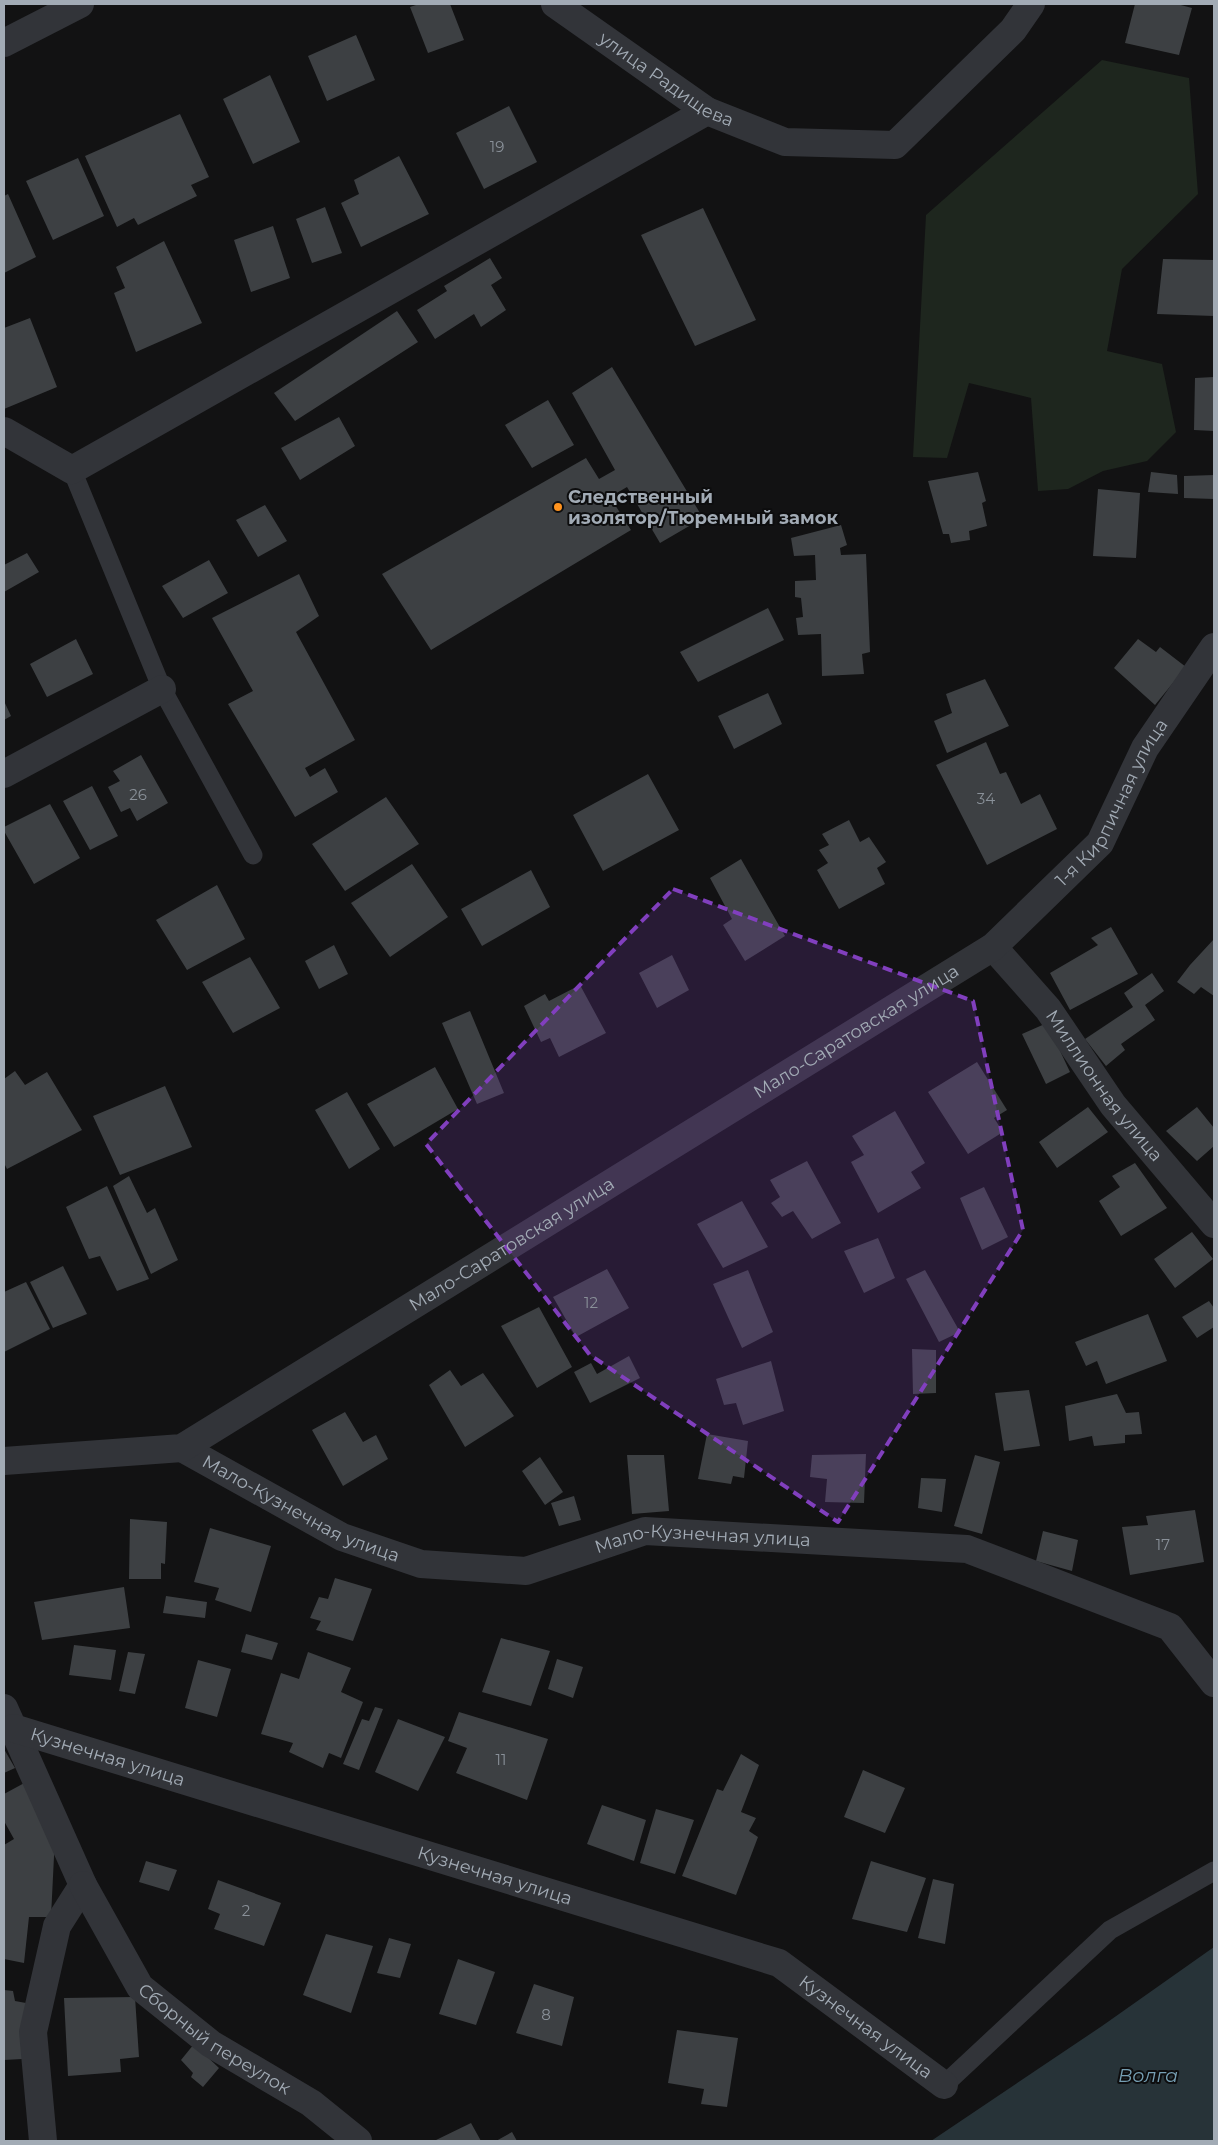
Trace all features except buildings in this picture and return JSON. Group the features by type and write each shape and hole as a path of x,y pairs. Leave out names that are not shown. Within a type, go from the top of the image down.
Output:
{"street":[{"path":"4,43 80,4"},
{"name":"улица Радищева","path":"555,4 707,111 785,142 895,145 1014,30 1032,4"},
{"path":"4,431 72,470 707,111"},
{"name":"1-я Кирпичная улица","path":"993,946 1100,842 1145,748 1214,646"},
{"path":"4,774 162,688"},
{"name":"Миллионная улица","path":"993,946 1048,1009 1113,1105 1214,1224"},
{"name":"Мало-Саратовская улица","path":"4,1461 182,1448 993,946"},
{"name":"Мало-Кузнечная улица","path":"182,1448 342,1537 421,1564 526,1571 646,1531 966,1549 1170,1627 1214,1683"},
{"name":"Сборный переулок","path":"8,1718 83,1885 140,1987 210,2044 311,2103 358,2141"},
{"name":"Кузнечная улица","path":"8,1718 779,1963 944,2085"},
{"path":"43,2141 33,2032 57,1926 83,1885"}],"lane":[{"path":"72,470 162,688 253,854"},
{"path":"944,2085 1110,1930 1214,1871"}],"highlighted area":[{"path":"673,889 973,1001 1023,1230 838,1522 590,1355 426,1144"}],"shaded area":[{"path":"1102,60 1189,78 1198,194 1122,269 1107,351 1162,364 1176,432 1147,461 1103,471 1068,489 1038,491 1031,398 969,383 947,458 913,457 926,215"}],"water":[{"name":"Волга","path":"1214,1947 1214,2141 931,2141 1102,2026"}],"place":[{"name":"Следственный изолятор/Тюремный замок","path":"558,507"}]}
